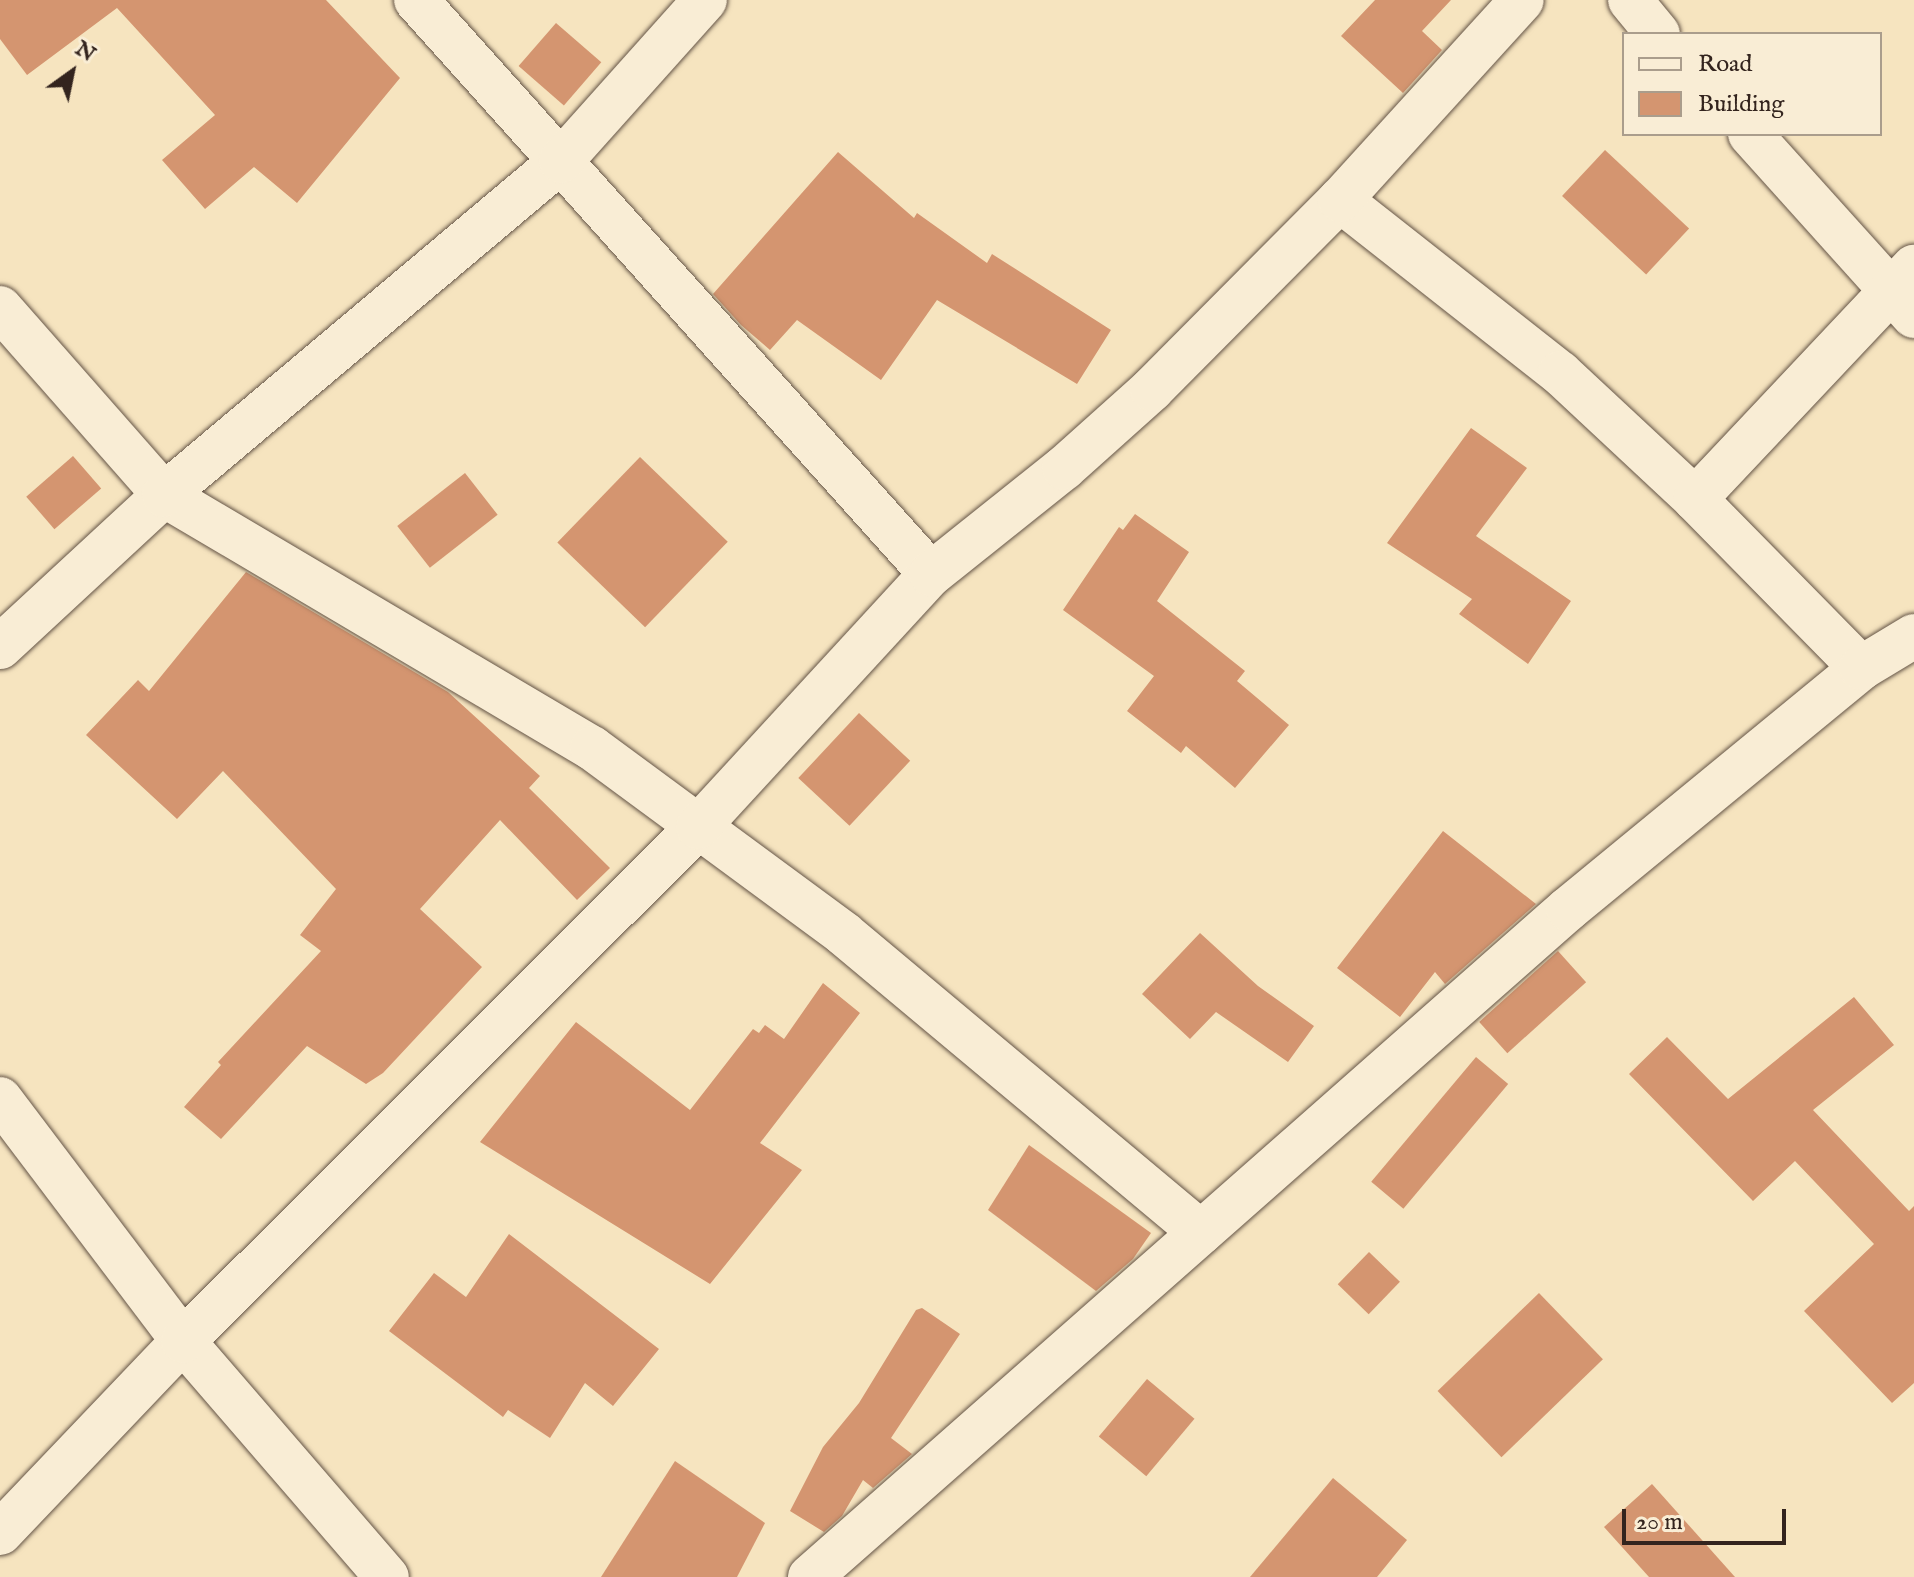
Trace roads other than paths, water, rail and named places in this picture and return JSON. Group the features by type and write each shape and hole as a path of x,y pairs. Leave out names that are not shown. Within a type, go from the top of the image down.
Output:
{"street":[{"path":"416,0 931,574"},
{"path":"0,647 164,495 561,161 705,0"},
{"path":"0,1533 183,1341 698,827 931,574 1064,468 1152,389 1340,200 1522,0"},
{"path":"1630,0 1656,32"},
{"path":"1695,499 1907,290 1752,136"},
{"path":"1340,200 1560,373 1695,499 1861,668"},
{"path":"0,308 164,495 592,748 844,934 1201,1232"},
{"path":"810,1577 1568,909 1861,668 1914,636"},
{"path":"0,1099 183,1341 387,1577"}]}
